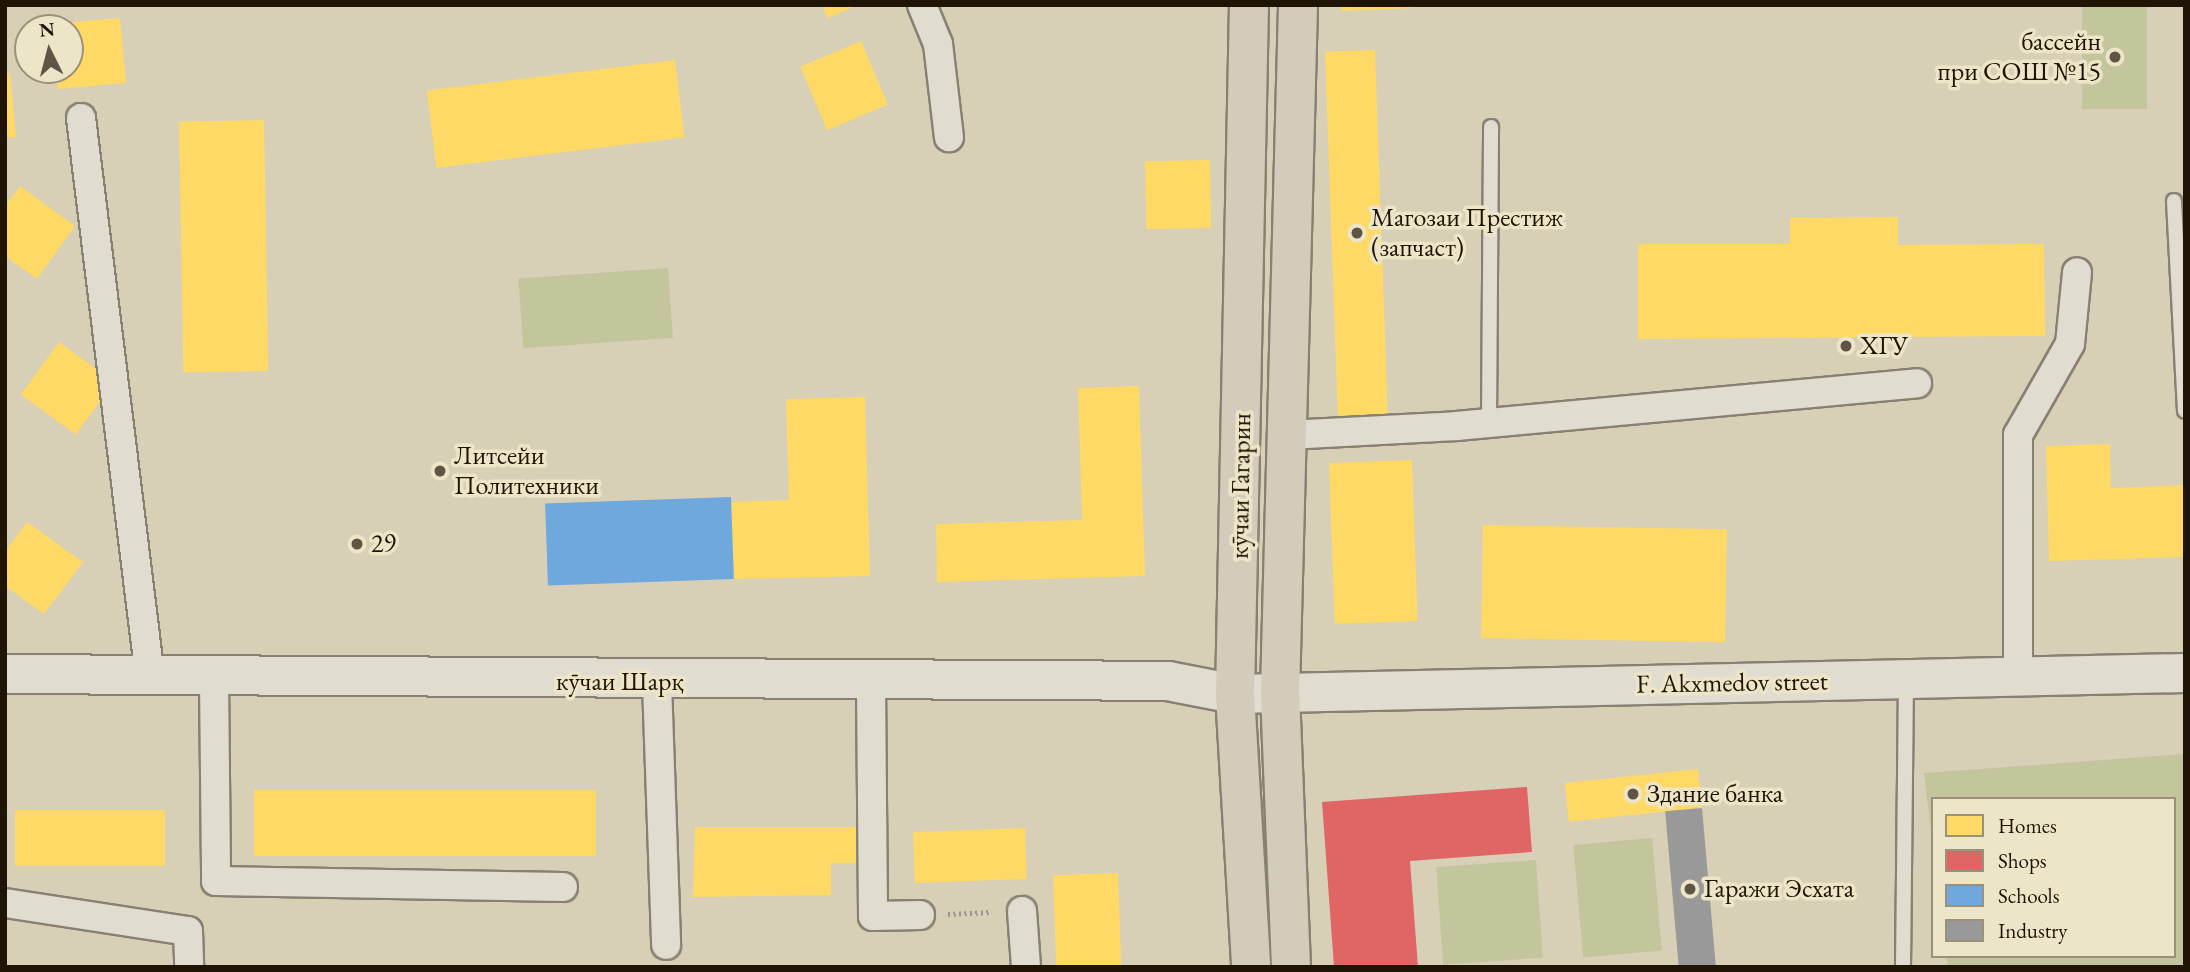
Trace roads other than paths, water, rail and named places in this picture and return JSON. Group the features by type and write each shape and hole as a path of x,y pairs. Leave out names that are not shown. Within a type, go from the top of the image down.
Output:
{"highway":[{"name":"кӯчаи Гагарин","path":"1249,5 1235,694 1251,967"},
{"name":"кӯчаи Гагарин","path":"1291,967 1280,693 1298,5"}],"main road":[{"name":"F. Akxmedov street","path":"1235,694 2185,673"},
{"name":"кӯчаи Шарқ","path":"5,674 214,679 657,683 1168,681 1235,694"}],"street":[{"path":"922,5 938,44 949,137"},
{"path":"81,118 150,677"},
{"path":"2018,678 2018,435 2070,344 2077,272"},
{"path":"1287,435 1489,423 1917,383"},
{"path":"214,679 216,881 562,887"},
{"path":"657,683 666,945"},
{"path":"871,684 873,916 920,915"},
{"path":"5,902 188,931 189,967"},
{"path":"1022,911 1026,967"}],"lane":[{"path":"1489,423 1491,127"},
{"path":"2175,201 2185,411"},
{"path":"1903,967 1906,680"}],"place":[{"name":"бассейн при СОШ №15","path":"2115,57"},
{"name":"Магозаи Престиж (запчаст)","path":"1357,233"},
{"name":"ХГУ","path":"1846,346"},
{"name":"Литсейи Политехники","path":"440,471"},
{"name":"29","path":"357,544"},
{"name":"Здание банка","path":"1633,794"},
{"name":"Гаражи Эсхата","path":"1690,889"}]}
